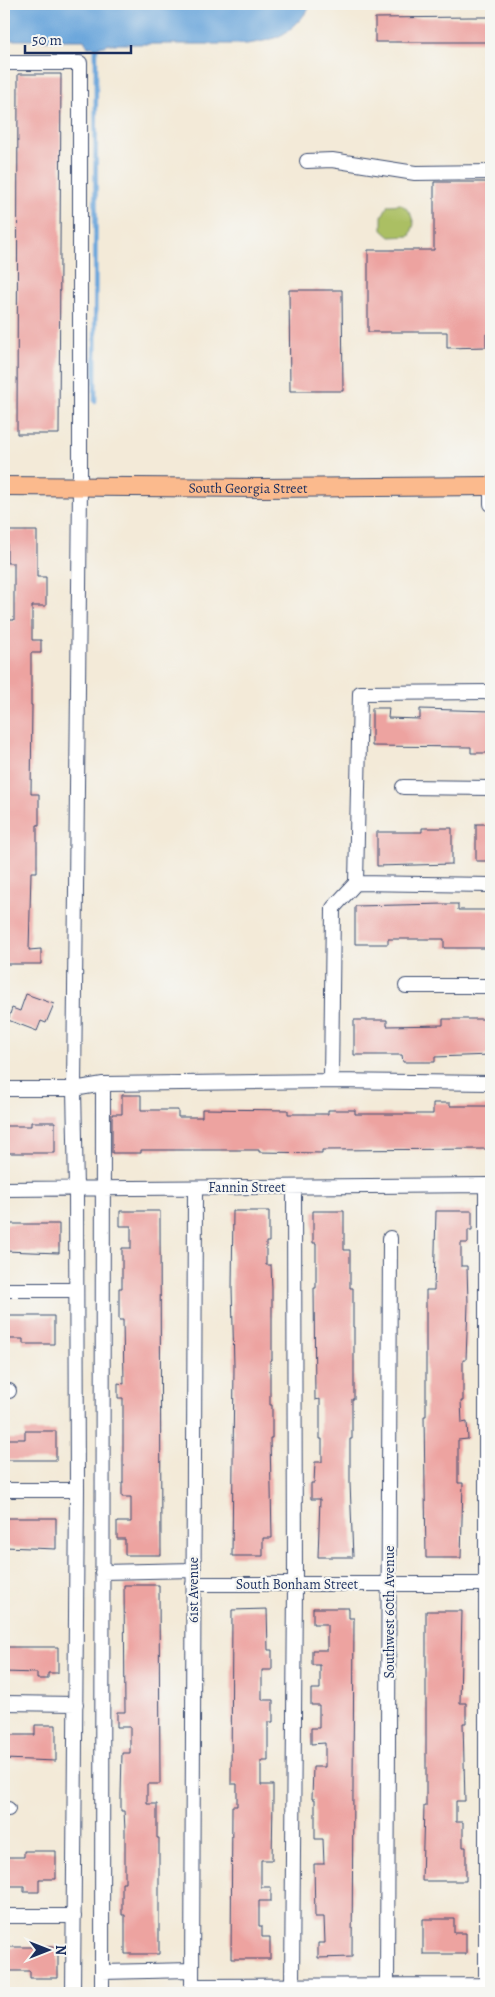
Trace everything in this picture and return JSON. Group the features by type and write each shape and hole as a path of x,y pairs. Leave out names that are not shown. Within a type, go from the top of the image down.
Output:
{"main road":[{"name":"South Georgia Street","path":"4,486 491,486"}],"street":[{"path":"4,63 80,63 80,487 74,1089 78,1490 73,1993"},
{"path":"307,161 332,160 415,173 491,172"},
{"path":"491,486 491,504"},
{"path":"331,1081 333,908 356,883 360,693 491,692"},
{"path":"403,787 491,788"},
{"path":"356,883 491,885"},
{"path":"406,986 491,986"},
{"path":"4,1089 74,1089 102,1084 331,1081 491,1083"},
{"path":"102,1084 102,1993"},
{"path":"192,1990 292,1986 489,1985 489,1185"},
{"name":"Fannin Street","path":"4,1189 489,1185"},
{"path":"292,1986 295,1584 294,1187"},
{"name":"61st Avenue","path":"192,1990 195,1188"},
{"name":"Southwest 60th Avenue","path":"387,1985 390,1238"},
{"path":"4,1290 76,1290"},
{"path":"4,1490 78,1490"},
{"name":"South Bonham Street","path":"102,1572 295,1584 489,1584"},
{"path":"4,1703 76,1704"},
{"path":"4,1916 74,1916"},
{"path":"102,1972 192,1970"}],"green space":[{"path":"401,204 410,212 414,224 410,236 390,237 382,230 382,216 388,205"}],"water":[{"path":"4,4 311,4 311,6 297,23 284,34 259,42 247,44 107,44 104,46 88,47 84,40 4,40"}],"building":[{"path":"491,17 491,42 375,42 375,18"},
{"path":"18,74 61,74 59,434 17,434"},
{"path":"434,182 491,182 491,334 486,334 486,347 447,348 447,332 368,332 368,250 434,250"},
{"path":"289,290 342,290 343,391 290,391"},
{"path":"7,531 37,531 37,577 46,577 46,606 32,606 32,640 41,640 41,653 31,653 31,794 39,794 39,825 37,825 37,872 31,872 29,950 41,949 41,964 4,964 4,620 14,620 14,563 7,563"},
{"path":"372,708 389,708 388,718 420,719 420,709 491,711 491,753 471,753 471,747 372,746"},
{"path":"476,824 491,824 491,861 476,861"},
{"path":"422,828 452,828 452,864 377,866 377,832 422,832"},
{"path":"458,904 458,910 491,910 491,948 444,948 444,939 388,939 388,944 355,944 355,906"},
{"path":"26,994 54,1004 46,1023 41,1021 37,1031 8,1020 12,1008 20,1011"},
{"path":"443,1019 491,1019 491,1055 435,1057 435,1062 403,1062 402,1055 354,1055 354,1020 387,1020 387,1026 443,1025"},
{"path":"122,1095 141,1095 141,1110 178,1110 178,1117 202,1117 202,1109 288,1110 288,1114 328,1114 328,1110 355,1110 355,1114 433,1114 433,1103 450,1103 450,1106 489,1106 489,1149 322,1150 322,1153 259,1152 259,1150 141,1150 141,1153 112,1153 112,1114 122,1114"},
{"path":"31,1122 55,1122 55,1153 4,1153 4,1126 31,1126"},
{"path":"120,1211 160,1211 161,1555 125,1555 125,1539 117,1539 117,1522 131,1522 131,1497 122,1497 123,1398 118,1398 118,1383 124,1384 123,1320 119,1320 119,1288 122,1288 122,1248 131,1248 131,1226 120,1226"},
{"path":"233,1211 269,1211 269,1242 266,1242 266,1265 271,1265 272,1288 270,1405 272,1405 272,1438 270,1438 272,1538 263,1538 263,1556 232,1556"},
{"path":"313,1211 344,1211 344,1250 350,1250 350,1288 353,1288 354,1327 354,1399 352,1399 352,1439 350,1439 353,1557 318,1557 320,1499 311,1499 311,1483 314,1483 315,1462 322,1462 320,1399 315,1400 314,1288 316,1288 316,1243 313,1243"},
{"path":"436,1211 472,1211 472,1230 468,1230 468,1243 461,1243 461,1266 467,1266 468,1304 466,1360 463,1360 463,1401 461,1401 462,1423 467,1422 468,1439 458,1440 458,1483 463,1483 461,1558 426,1558 424,1416 426,1416 426,1290 434,1290"},
{"path":"4,1224 59,1224 59,1253 4,1251"},
{"path":"4,1316 54,1316 54,1344 23,1344 23,1339 4,1339"},
{"path":"25,1431 56,1431 56,1460 4,1460 4,1439 25,1439"},
{"path":"4,1518 56,1518 56,1549 4,1547"},
{"path":"124,1585 159,1585 160,1784 147,1784 147,1804 157,1804 157,1838 159,1838 159,1954 125,1954 125,1915 122,1915 122,1883 125,1883 125,1830 124,1811 121,1811 121,1795 122,1753 130,1753 130,1727 117,1727 117,1712 125,1712"},
{"path":"313,1608 349,1608 349,1618 354,1618 352,1957 318,1958 318,1943 325,1943 324,1917 315,1917 314,1864 324,1864 323,1839 315,1839 315,1799 312,1799 313,1767 325,1767 325,1743 311,1744 311,1728 319,1728 319,1705 311,1705 311,1689 320,1689 320,1665 312,1665 312,1650 327,1650 327,1624 313,1624"},
{"path":"267,1609 268,1650 272,1650 272,1670 262,1670 262,1700 273,1700 273,1722 268,1722 268,1761 261,1761 261,1785 273,1785 272,1860 261,1860 261,1887 271,1887 271,1901 259,1901 259,1926 262,1926 262,1937 270,1937 270,1959 231,1959 232,1806 237,1806 237,1784 231,1784 232,1610"},
{"path":"426,1611 462,1611 460,1703 466,1703 466,1723 463,1723 465,1801 456,1801 456,1822 463,1822 463,1847 466,1847 466,1881 422,1881 424,1806 426,1806"},
{"path":"4,1647 58,1647 58,1673 48,1673 48,1679 37,1679 37,1673 4,1672"},
{"path":"35,1725 56,1725 56,1761 4,1759 4,1735 35,1735"},
{"path":"24,1851 56,1851 56,1879 39,1879 39,1892 24,1892 24,1886 4,1886 4,1857 24,1857"},
{"path":"423,1919 454,1919 454,1933 466,1933 466,1954 423,1954"},
{"path":"4,1947 58,1947 58,1978 30,1978 30,1971 4,1971"}],"waterway":[{"path":"95,401 96,42"}]}
